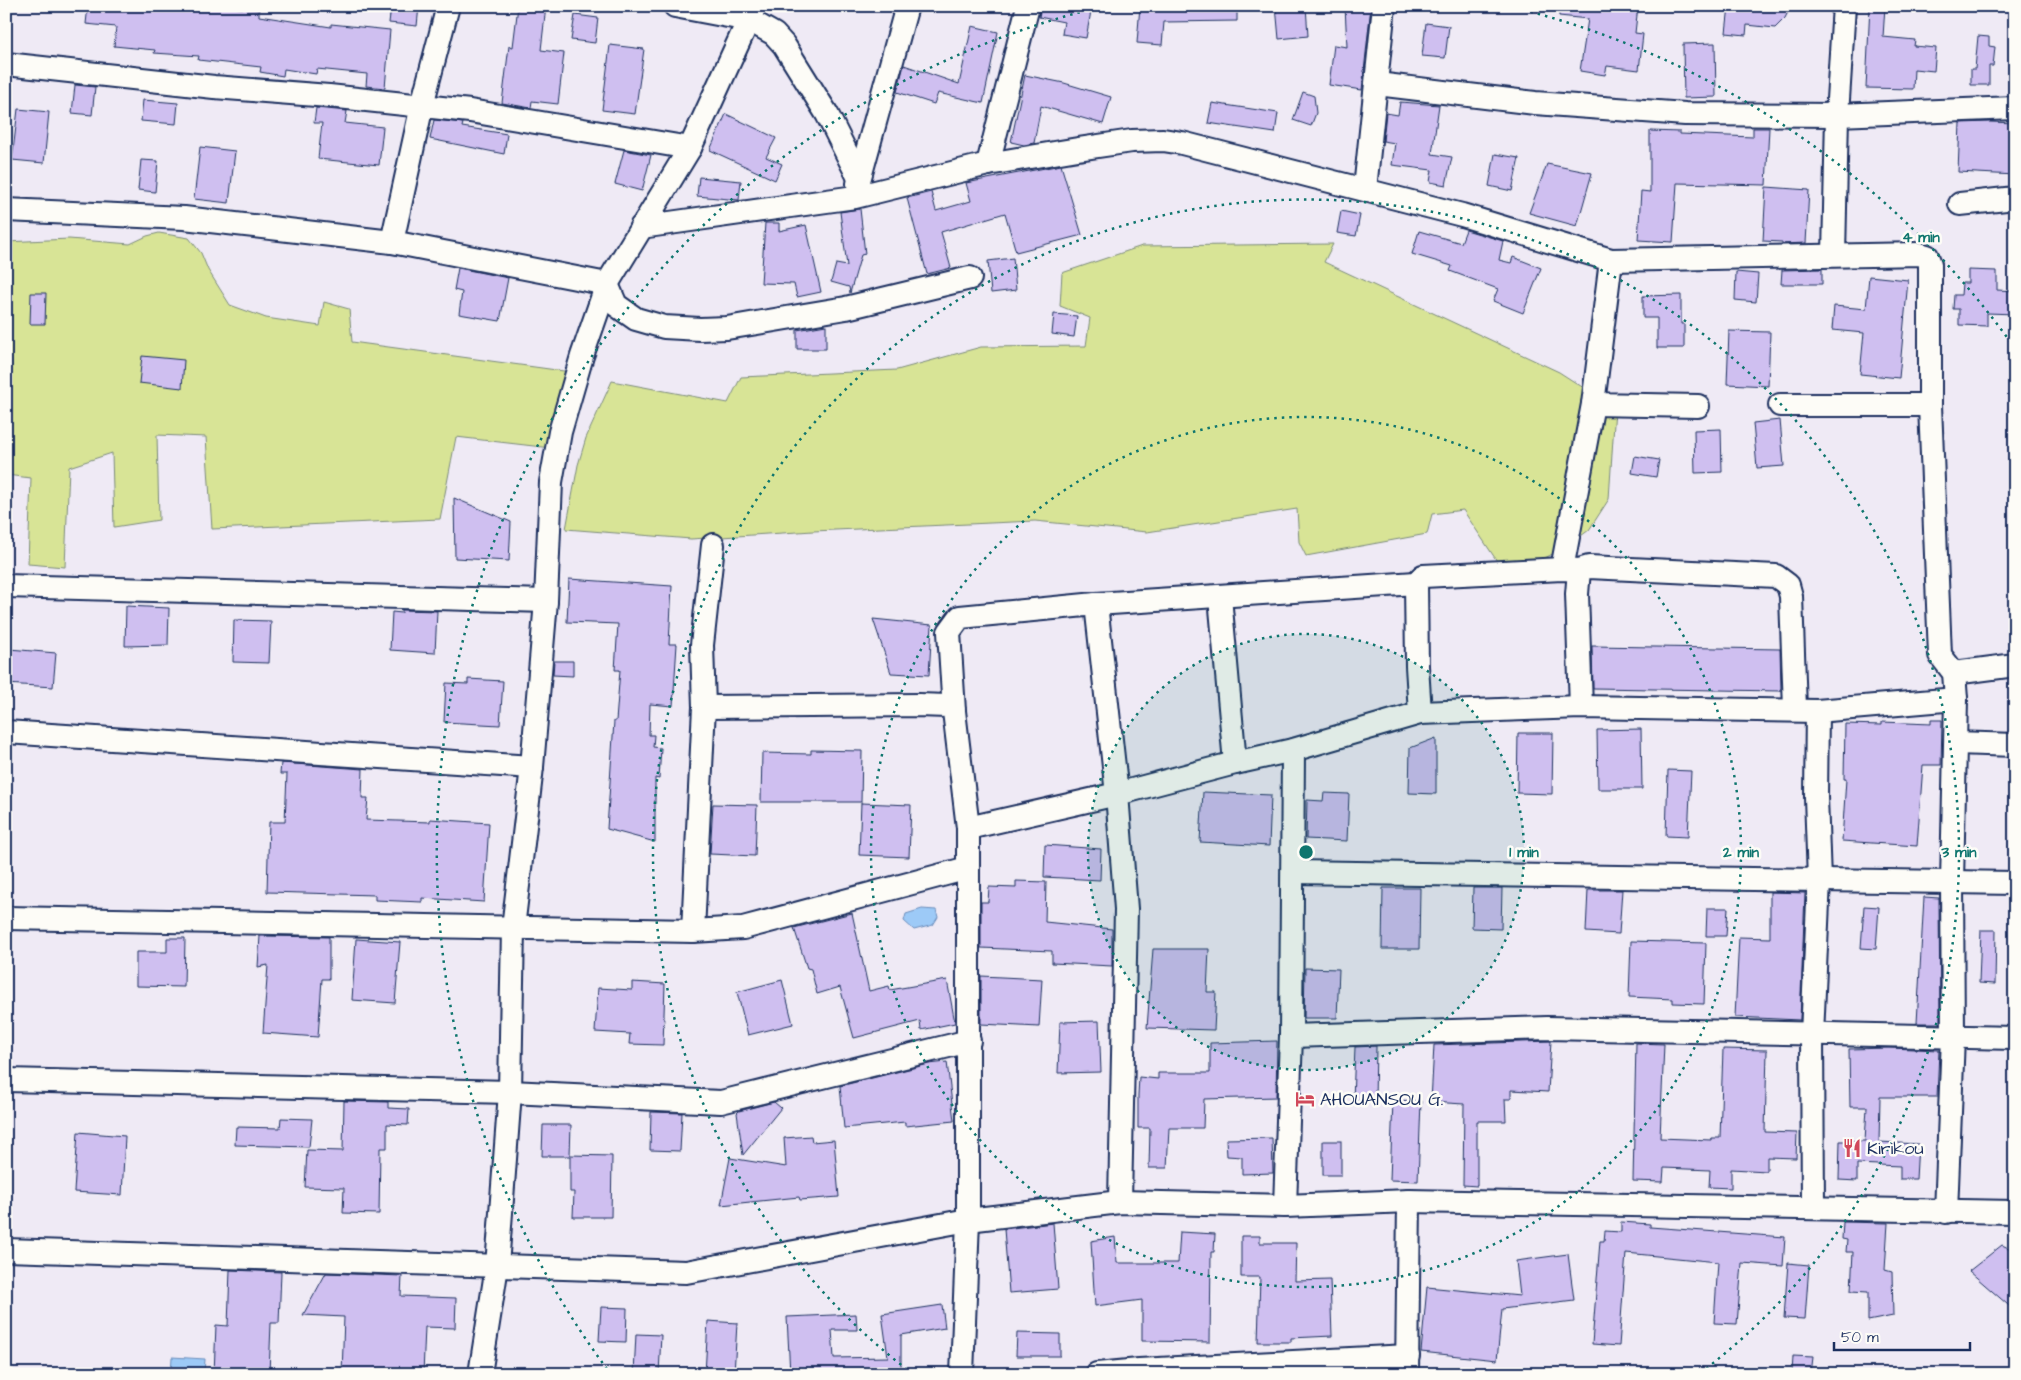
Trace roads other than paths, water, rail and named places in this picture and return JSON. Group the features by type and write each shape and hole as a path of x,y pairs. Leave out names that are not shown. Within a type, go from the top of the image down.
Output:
{"street":[{"path":"392,242 422,105 448,6"},
{"path":"675,6 752,13 774,34 784,45 827,114 857,187"},
{"path":"857,187 907,6"},
{"path":"988,164 1028,6"},
{"path":"1365,189 1384,6"},
{"path":"1834,255 1837,114 1844,6"},
{"path":"480,1374 497,1266 510,1092 513,928 532,767 546,602 551,482 560,432 582,356 608,284 690,148 752,13"},
{"path":"6,64 214,87 422,105 494,114 690,148"},
{"path":"1377,84 1535,103 1685,114 1837,114 2015,108"},
{"path":"641,227 988,164 1132,141 1163,140 1182,143 1365,189 1462,215 1611,260 1726,259 1834,255 1920,254 1927,256 1930,264 1930,406 1940,655 1954,673 1956,699 1952,882 1953,1038 1946,1212"},
{"path":"1960,204 2015,198"},
{"path":"6,210 184,218 392,242 608,284"},
{"path":"1580,707 1577,594 1570,570 1611,260"},
{"path":"608,284 616,305 636,319 664,327 700,329 727,328 846,308 970,278"},
{"path":"1593,404 1698,406"},
{"path":"1780,405 1930,406"},
{"path":"692,931 704,707 702,645 713,545"},
{"path":"962,1374 968,1220 968,828 954,711 949,632 960,617 1096,604 1416,583 1423,576 1570,570 1589,567 1776,576 1788,585 1791,596 1816,797 1819,880 1812,1035 1813,1207"},
{"path":"1416,583 1417,666 1420,713"},
{"path":"6,586 546,602"},
{"path":"1220,597 1236,763"},
{"path":"1096,604 1117,794 1126,909 1120,1202"},
{"path":"1954,673 2015,665"},
{"path":"968,828 1117,794 1293,750 1420,713 1580,707 1806,710 1956,699"},
{"path":"704,707 919,705 947,706 954,711"},
{"path":"6,732 532,767"},
{"path":"1956,743 2015,745"},
{"path":"1285,1206 1291,1036 1293,750"},
{"path":"6,918 692,931 743,928 968,868"},
{"path":"1293,872 2015,883"},
{"path":"1291,1036 1547,1028 2015,1038"},
{"path":"6,1080 510,1092 721,1102 969,1041"},
{"path":"1097,1374 1139,1370 1408,1365 1409,1201"},
{"path":"6,1250 686,1272 968,1220 1120,1202 1285,1206 1409,1201 2015,1212"}],"water":[{"path":"922,909 936,910 938,917 933,925 914,930 904,921 906,914"},
{"path":"172,1357 205,1359 204,1374 171,1374"}],"place":[{"name":"AHOUANSOU G.","path":"1305,1099"},
{"name":"Kirikou","path":"1852,1148"}]}
